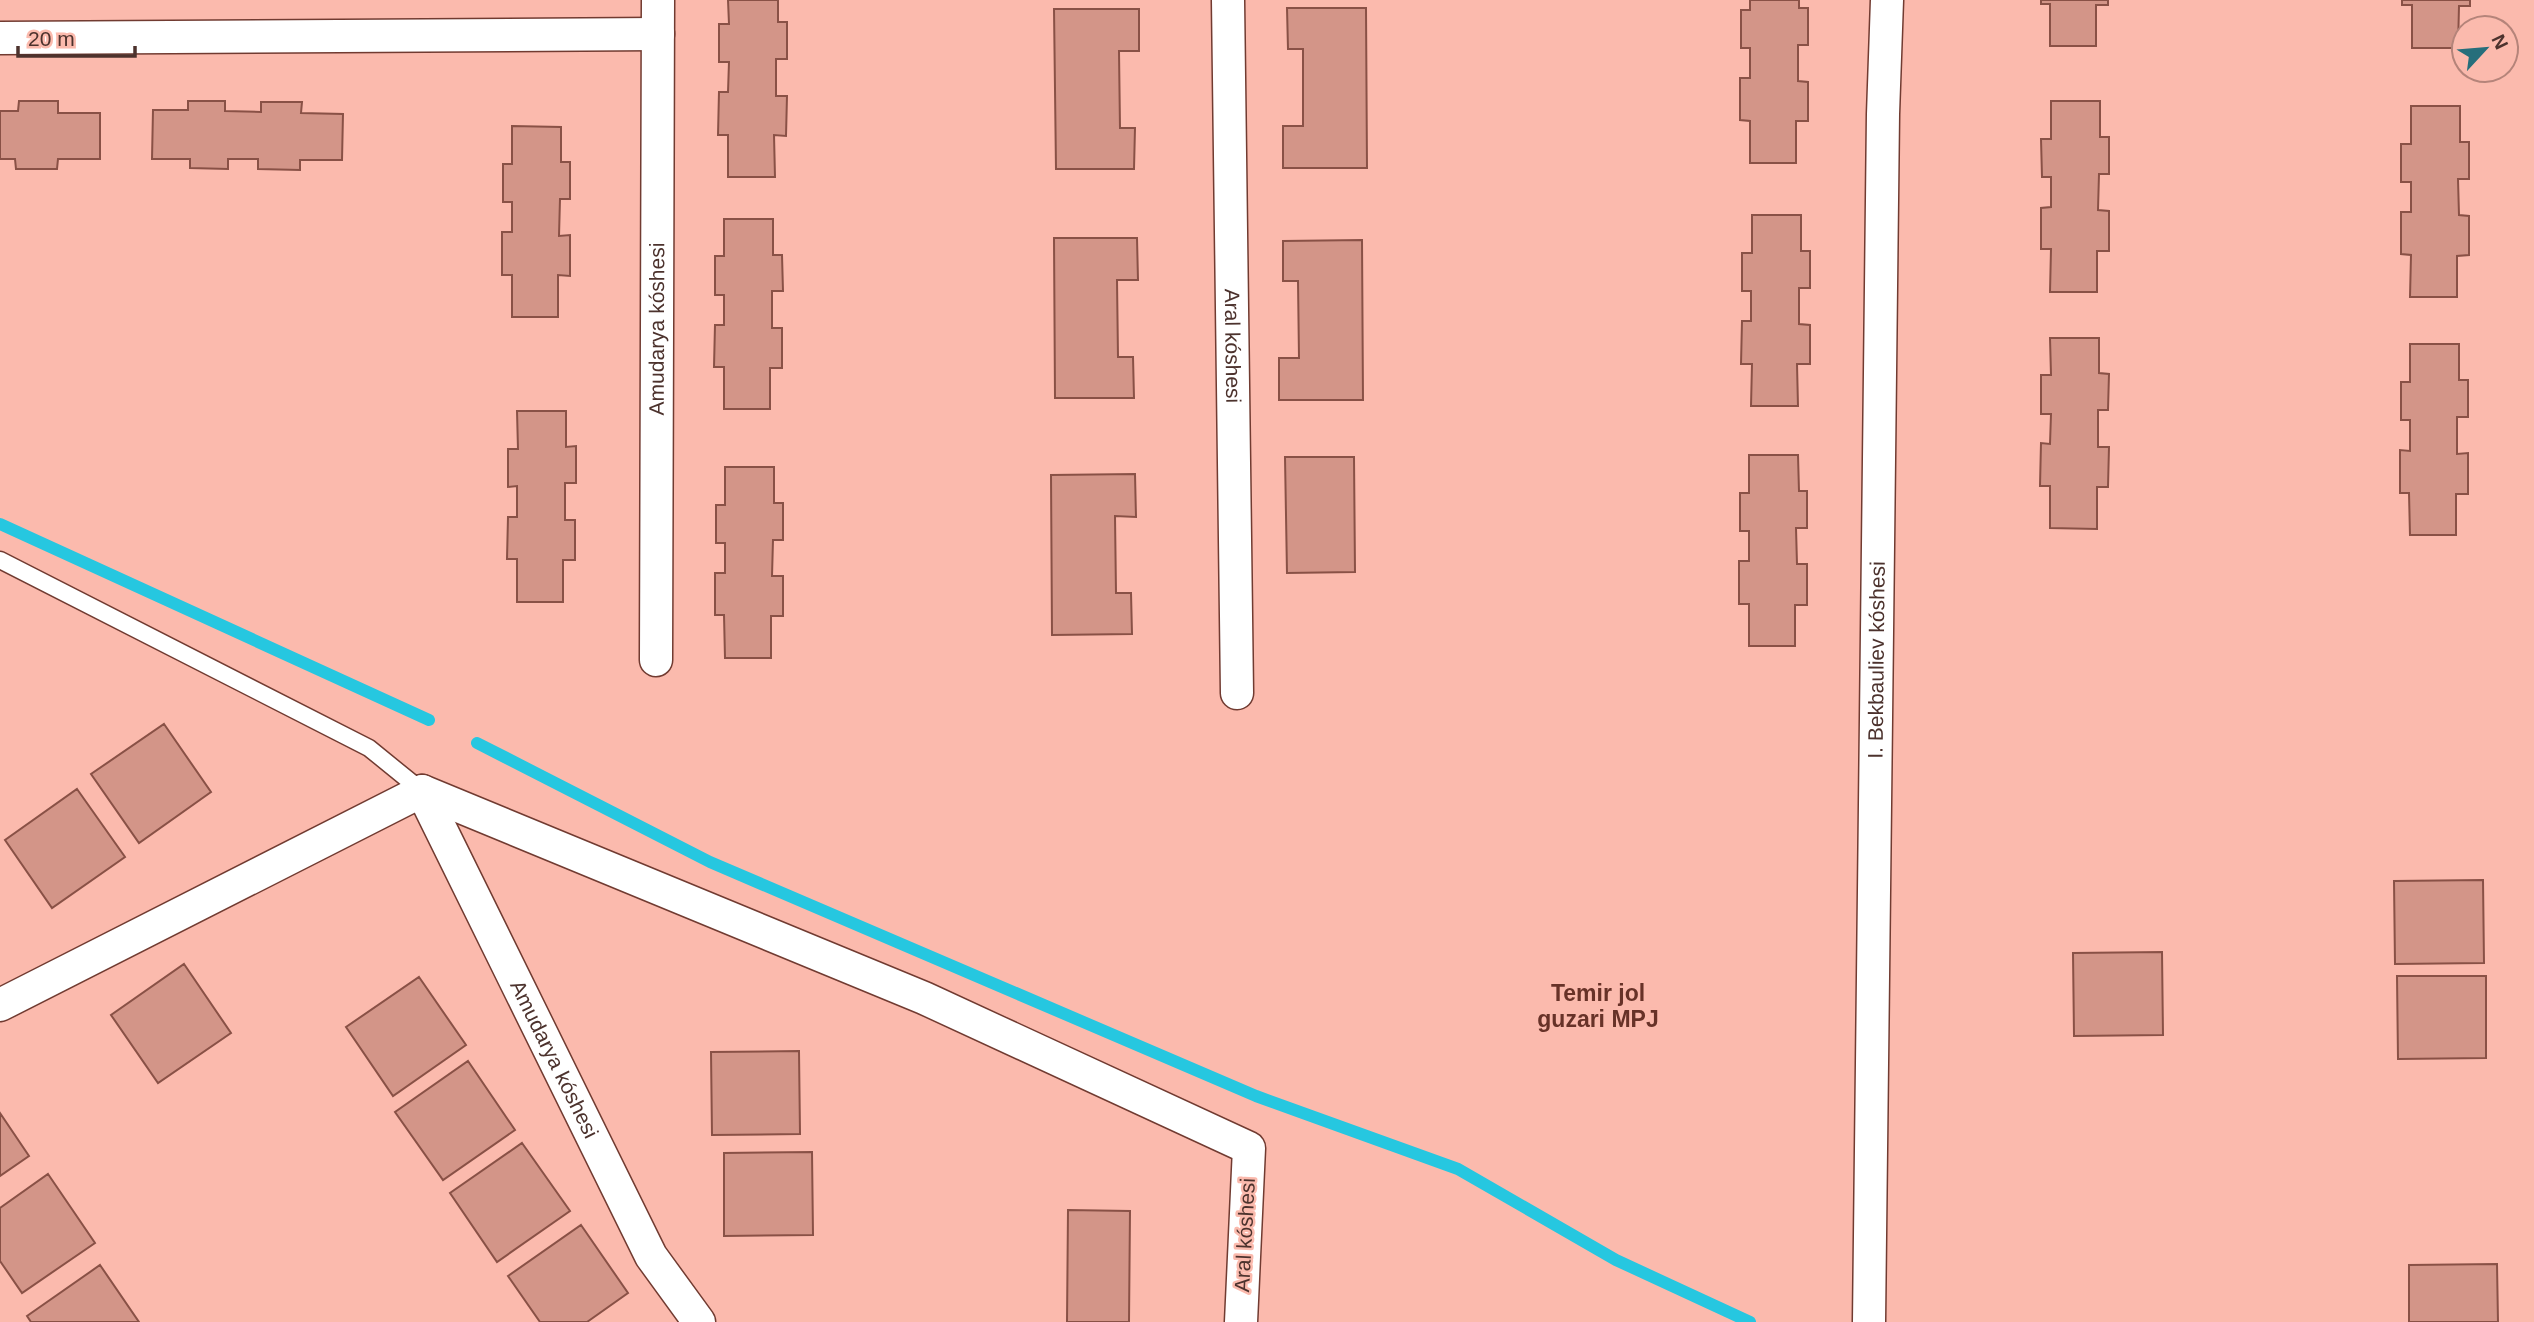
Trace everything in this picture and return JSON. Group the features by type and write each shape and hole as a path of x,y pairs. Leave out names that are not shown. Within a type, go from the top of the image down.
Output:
{"street":[{"name":"Amudarya kóshesi","path":"656,660 658,0"},
{"name":"Aral kóshesi","path":"1228,0 1237,693"},
{"name":"I. Bekbauliev kóshesi","path":"1869,1322 1883,114 1887,0"},
{"path":"0,38 658,34"},
{"name":"Amudarya kóshesi","path":"422,791 651,1256 699,1322"},
{"path":"0,1005 422,791"},
{"name":"Aral kóshesi","path":"422,791 924,998 1249,1148 1241,1322"}],"lane":[{"path":"0,560 369,748 422,791"}],"building":[{"path":"728,0 778,0 778,22 787,22 787,59 776,59 776,96 787,96 786,136 774,135 775,177 728,177 728,135 718,135 719,92 728,92 729,62 719,62 719,24 729,24"},
{"path":"1750,0 1799,0 1799,8 1808,8 1808,45 1798,45 1798,81 1808,82 1808,121 1796,121 1796,163 1750,163 1750,121 1740,120 1740,78 1750,78 1750,48 1741,48 1741,10 1750,10"},
{"path":"2041,0 2108,0 2108,5 2096,5 2096,46 2050,46 2050,4 2041,4"},
{"path":"2402,0 2470,0 2470,6 2459,6 2459,14 2450,14 2450,48 2412,48 2412,5 2402,5"},
{"path":"1287,8 1366,8 1367,168 1283,168 1283,126 1303,126 1303,49 1288,49"},
{"path":"1054,9 1139,9 1139,51 1119,51 1120,128 1135,128 1134,169 1056,169"},
{"path":"19,101 58,101 58,113 100,113 100,159 58,159 57,169 16,169 15,159 0,159 0,111 18,111"},
{"path":"188,101 225,101 225,111 261,112 261,102 302,102 301,113 343,114 342,160 300,160 300,170 258,169 258,159 228,159 228,169 190,168 190,159 152,159 153,110 188,110"},
{"path":"2051,101 2100,101 2100,137 2109,137 2109,174 2099,174 2098,210 2109,211 2109,251 2097,251 2097,292 2050,292 2051,249 2041,249 2041,208 2051,207 2051,177 2042,177 2041,139 2051,139"},
{"path":"2411,106 2460,106 2460,142 2469,142 2469,179 2458,179 2459,215 2469,216 2469,255 2457,256 2457,297 2410,297 2411,255 2401,254 2401,212 2411,212 2411,182 2401,182 2401,144 2411,144"},
{"path":"512,126 561,127 561,162 570,162 570,199 560,199 559,236 570,235 570,276 558,275 558,317 512,317 512,275 502,275 502,232 512,232 512,202 503,202 503,164 512,164"},
{"path":"1752,215 1801,215 1801,251 1810,251 1810,288 1799,288 1799,324 1810,325 1810,364 1797,364 1798,406 1751,406 1752,364 1741,364 1742,321 1751,321 1751,291 1742,291 1742,253 1752,253"},
{"path":"724,219 773,219 773,255 782,255 783,291 772,291 772,328 782,328 782,368 770,368 770,409 724,409 724,367 714,367 715,325 724,325 724,295 715,295 715,256 724,256"},
{"path":"1054,238 1137,238 1138,280 1117,280 1118,357 1133,357 1134,398 1055,398"},
{"path":"1362,240 1363,400 1279,400 1279,358 1299,358 1298,281 1283,281 1283,241"},
{"path":"2050,338 2099,338 2099,373 2109,374 2108,410 2098,410 2098,447 2109,447 2108,487 2097,487 2097,529 2050,528 2050,486 2040,486 2041,443 2050,444 2051,414 2041,414 2041,375 2051,375"},
{"path":"2410,344 2459,344 2459,380 2468,380 2468,417 2457,417 2457,454 2468,453 2468,494 2456,494 2456,535 2410,535 2409,493 2400,493 2400,450 2410,451 2410,420 2401,420 2401,382 2410,382"},
{"path":"517,411 566,411 566,447 576,446 576,483 565,483 565,520 575,520 575,560 563,560 563,602 517,602 517,559 507,559 508,517 517,517 517,486 508,487 508,449 518,449"},
{"path":"1749,455 1798,455 1799,491 1807,491 1807,528 1796,528 1797,564 1807,564 1807,605 1795,605 1795,646 1749,646 1749,604 1739,604 1739,561 1749,561 1749,531 1740,531 1740,493 1749,493"},
{"path":"1285,457 1354,457 1355,572 1287,573"},
{"path":"725,467 774,467 774,503 783,503 783,540 773,540 772,576 783,576 783,616 771,616 771,658 725,658 724,615 715,615 715,573 725,573 725,543 716,543 716,505 725,505"},
{"path":"1135,474 1136,517 1115,516 1116,593 1131,593 1132,634 1052,635 1051,475"},
{"path":"164,724 211,792 139,843 91,774"},
{"path":"77,789 125,857 52,908 5,840"},
{"path":"2483,880 2484,963 2395,964 2394,881"},
{"path":"2162,952 2163,1035 2074,1036 2073,953"},
{"path":"184,964 231,1033 158,1083 111,1015"},
{"path":"2397,976 2486,976 2486,1058 2398,1059"},
{"path":"419,977 466,1045 393,1096 346,1027"},
{"path":"799,1051 800,1134 712,1135 711,1052"},
{"path":"468,1061 515,1130 443,1180 395,1112"},
{"path":"0,1113 29,1156 0,1176"},
{"path":"522,1143 570,1211 497,1262 450,1193"},
{"path":"812,1152 813,1235 724,1236 724,1153"},
{"path":"48,1174 95,1243 22,1293 0,1261 0,1208"},
{"path":"1068,1210 1130,1211 1129,1322 1067,1322"},
{"path":"581,1225 628,1293 587,1322 540,1322 508,1276"},
{"path":"2497,1264 2498,1322 2409,1322 2409,1265"},
{"path":"100,1265 139,1322 31,1322 27,1316"}],"waterway":[{"path":"0,524 429,720"},
{"path":"477,743 710,862 1256,1096 1458,1169 1616,1260 1750,1322"}],"district":[{"name":"Temir jol guzari MPJ","path":"1598,1006"}]}
